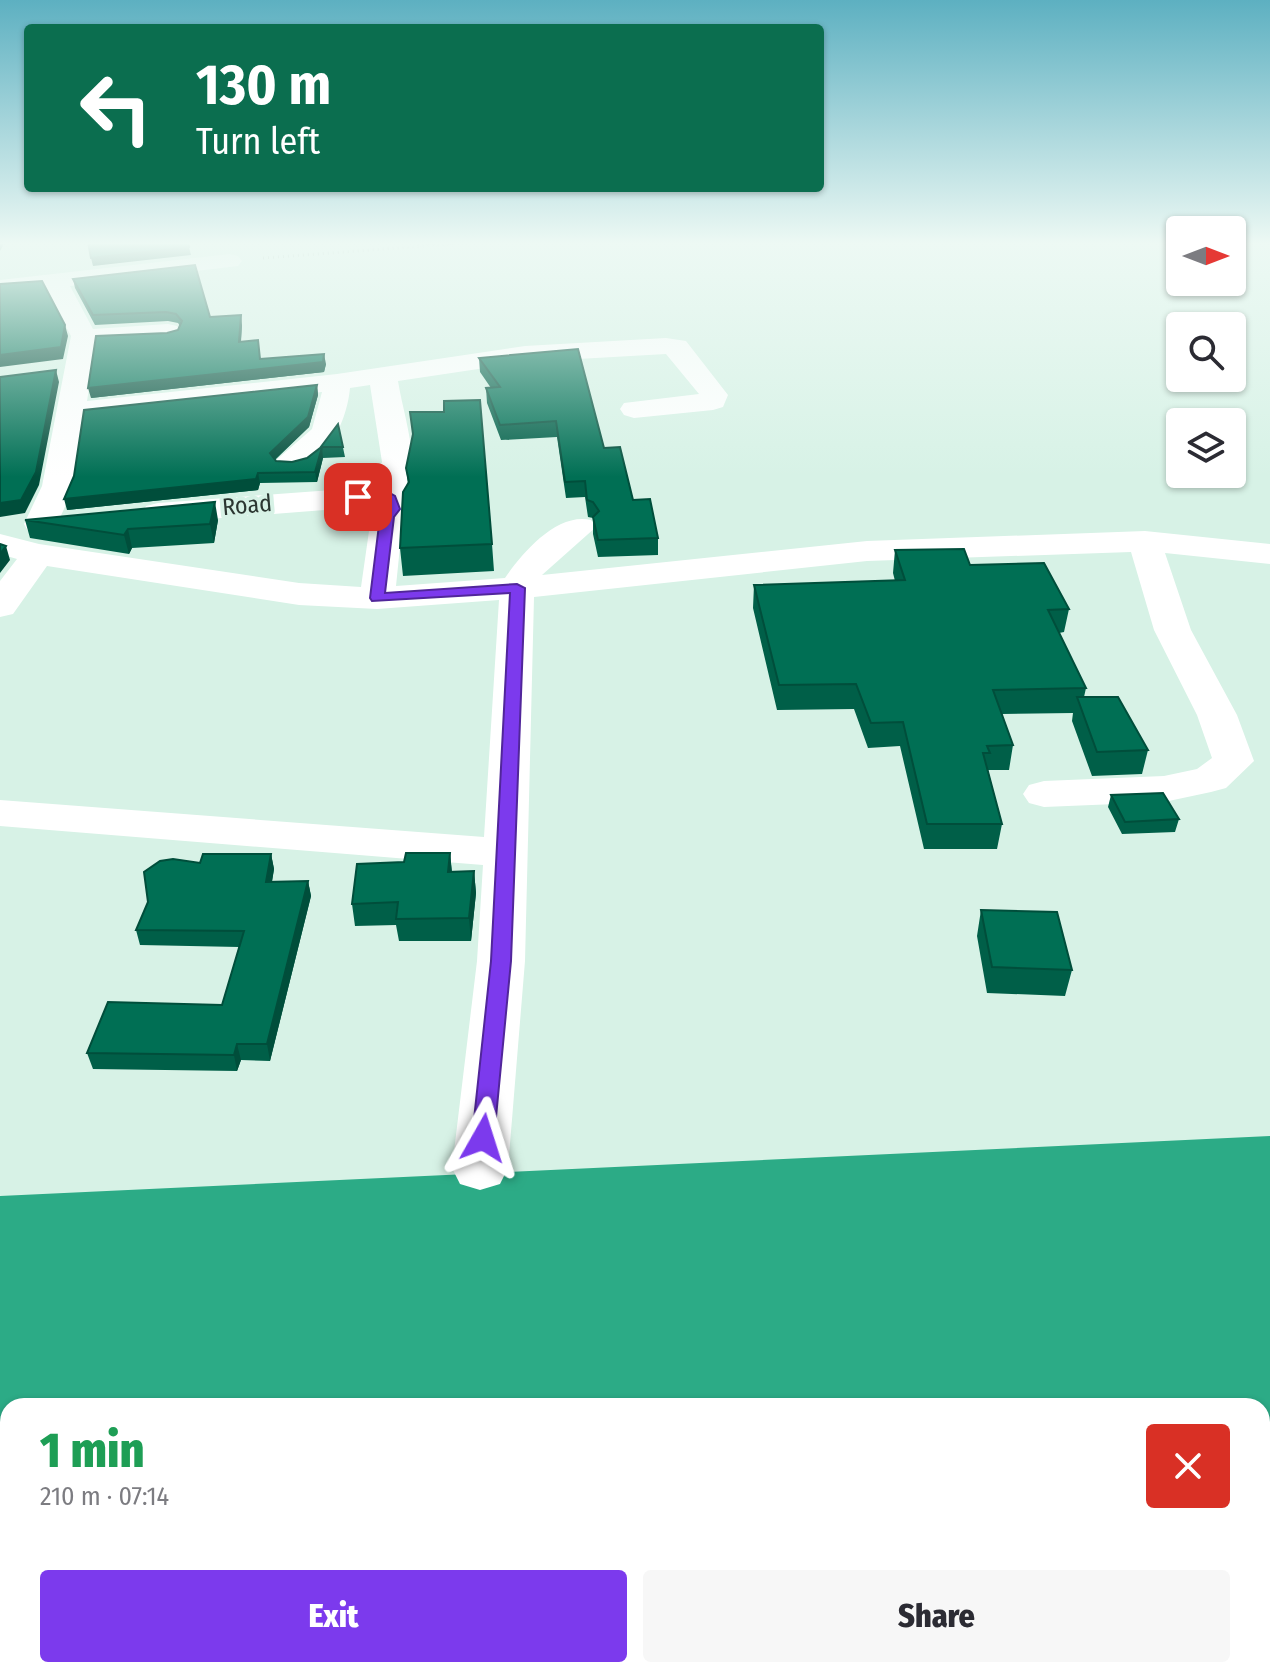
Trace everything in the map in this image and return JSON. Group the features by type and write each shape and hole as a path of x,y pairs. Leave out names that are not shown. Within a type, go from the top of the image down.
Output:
{"street":[{"path":"0,606 50,533 84,336 76,320"},
{"path":"84,336 168,332"},
{"path":"72,411 337,382 525,354 666,346 677,347 714,395 713,401 634,409"},
{"path":"47,372 78,369"},
{"path":"377,598 387,517 393,509 388,496 391,475 397,462 383,376"},
{"path":"289,462 317,445 325,434 337,382"},
{"name":"Road","path":"132,515 269,502 388,496"},
{"path":"480,1168 501,961 517,588 523,575 549,549 579,527"},
{"path":"0,529 50,533 299,594 377,598 517,588 867,551 1145,541 1270,554"},
{"path":"0,544 50,533"},
{"path":"1044,794 1164,789 1211,779 1233,761 1228,736 1177,641 1157,590 1145,541"},
{"path":"0,813 505,853"}],"shaded area":[{"path":"1270,1136 1270,1398 0,1398 0,1196"}],"building":[{"path":"0,320 63,320 65,325 61,347 0,355"},
{"path":"241,320 239,342 258,340 260,359 324,354 323,362 88,388 96,336 167,333 178,330 182,321"},
{"path":"578,349 604,448 620,447 633,500 650,499 658,538 598,540 593,517 599,511 593,502 587,500 585,481 565,482 556,421 500,425 486,388 500,387 479,358"},
{"path":"56,370 36,472 21,500 0,503 0,377"},
{"path":"317,385 308,417 270,453 276,461 292,462 307,458 320,448 338,424 343,447 322,447 315,472 258,473 256,479 64,499 74,476 84,410"},
{"path":"480,400 492,544 400,548 403,492 409,482 406,468 413,434 410,412 444,412 444,401"},
{"path":"215,502 210,524 128,529 124,535 25,520"},
{"path":"964,549 970,565 1044,563 1069,609 1048,610 1086,688 993,690 1013,745 987,746 990,753 983,753 1002,824 927,824 903,722 871,723 856,684 779,685 754,585 905,580 895,550"},
{"path":"1077,697 1118,697 1148,750 1097,752"},
{"path":"1163,793 1179,819 1125,822 1111,795"},
{"path":"406,853 450,853 448,872 474,871 469,918 396,919 398,902 352,904 357,864 404,862"},
{"path":"203,854 271,854 266,882 308,881 267,1044 237,1044 234,1055 87,1053 108,1002 222,1005 244,931 136,930 148,902 144,872 160,861 173,859 200,863"},
{"path":"981,910 1057,912 1072,970 992,967"}],"route":[{"path":"358,497 388,496 393,509 387,517 377,598 517,588 501,961 483,1138"}]}
